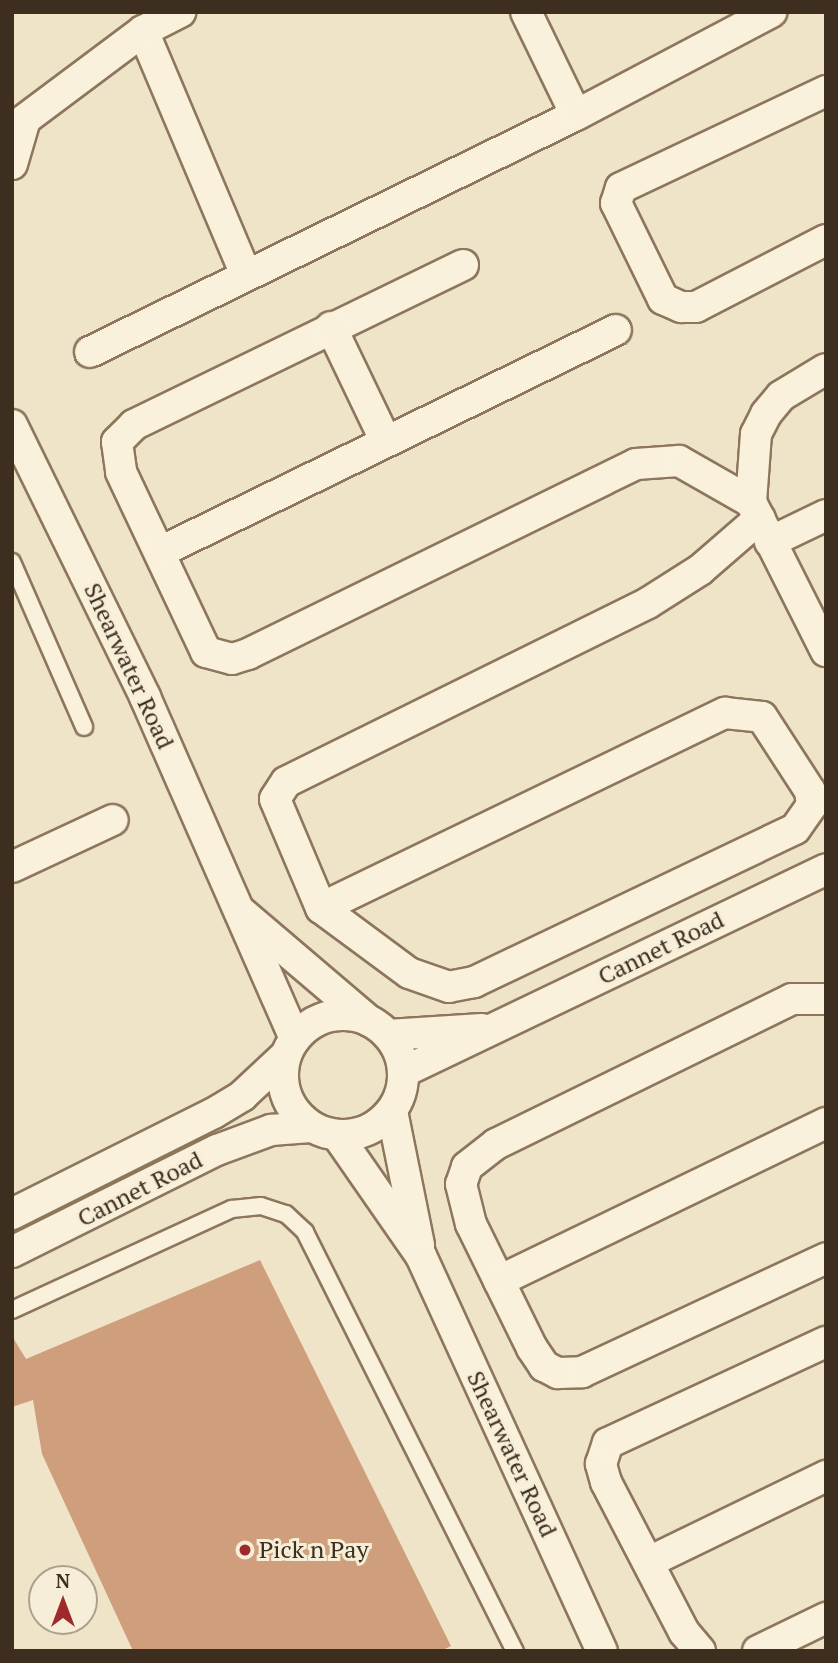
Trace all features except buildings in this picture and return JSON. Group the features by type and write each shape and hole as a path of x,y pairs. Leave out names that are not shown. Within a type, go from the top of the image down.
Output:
{"street":[{"path":"12,164 18,126 143,31 180,12"},
{"path":"526,12 576,115"},
{"path":"90,352 576,115 771,12"},
{"path":"143,31 246,275"},
{"path":"826,91 621,188 616,203 663,299 681,307 696,307 826,240"},
{"path":"463,265 331,327 123,433 117,442 118,465 206,652 232,659 636,464 679,461 760,521"},
{"path":"331,327 386,442"},
{"path":"160,552 615,330"},
{"path":"826,369 780,396 766,414 756,434 760,521 826,652"},
{"name":"Shearwater Road","path":"12,425 145,697 239,910 290,1046"},
{"path":"321,908 725,713 762,717 810,790 812,805 795,829 474,982 430,985 321,908 276,809 277,790 286,782 648,603 700,570 760,521 826,514"},
{"path":"12,867 113,820"},
{"name":"Cannet Road","path":"403,1072 826,869"},
{"name":"Shearwater Road","path":"239,910 378,1028"},
{"path":"826,999 792,999 479,1153 467,1167 462,1202 499,1281 544,1366 582,1372 826,1258"},
{"path":"329,1017 378,1028 403,1072 392,1111 368,1130 324,1131 286,1096 290,1046 329,1017"},
{"name":"Cannet Road","path":"378,1028 496,1028"},
{"name":"Cannet Road","path":"12,1214 214,1113 242,1096 290,1046"},
{"name":"Shearwater Road","path":"392,1111 421,1256"},
{"path":"499,1281 826,1123"},
{"name":"Cannet Road","path":"12,1252 217,1150 271,1130 324,1131"},
{"name":"Shearwater Road","path":"324,1131 421,1256 602,1651"},
{"path":"700,1651 684,1632 651,1561 606,1482 601,1464 608,1443 826,1342"},
{"path":"651,1561 826,1476"},
{"path":"758,1651 826,1618"}],"lane":[{"path":"12,562 84,727"},
{"path":"12,1310 232,1209 261,1206 286,1214 305,1232 516,1651"}],"place":[{"name":"Pick n Pay","path":"245,1550"}]}
